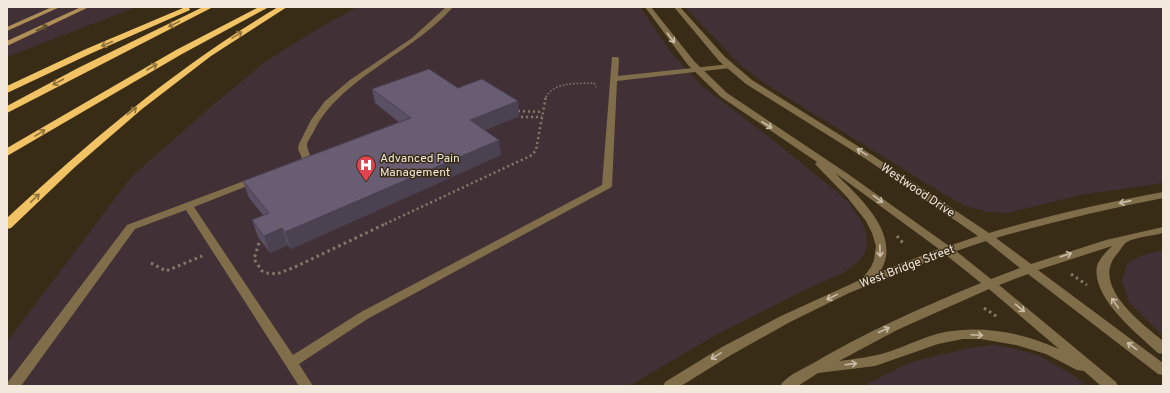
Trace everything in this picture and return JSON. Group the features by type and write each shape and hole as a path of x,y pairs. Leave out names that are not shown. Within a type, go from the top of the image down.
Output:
{"highway":[{"path":"7,90 96,48 195,7"},
{"path":"7,110 81,70 209,7"},
{"path":"7,153 172,56 265,7"},
{"path":"7,225 62,172 122,118 184,70 229,40 284,7"}],"main road":[{"path":"7,29 57,7"},
{"path":"7,44 86,7"}],"street":[{"path":"292,165 307,159 303,150 303,144 315,120 328,103 353,82 414,39 450,7"},
{"path":"648,7 676,45 698,70 733,101 810,154 857,184 946,249 1111,386"},
{"name":"Westwood Drive","path":"677,7 730,66 765,94 869,157 987,237 1163,370"},
{"path":"291,362 365,315 608,186 615,59"},
{"path":"614,79 730,66"},
{"path":"810,154 864,209 875,227 880,244 880,256 877,266 867,280"},
{"path":"13,386 130,227 262,176"},
{"name":"West Bridge Street","path":"670,386 756,333 867,280 946,249 1093,210 1163,195"},
{"path":"188,205 306,386"},
{"path":"787,386 812,369 870,337 990,284 1072,253 1163,230"},
{"path":"1122,240 1104,265 1102,272 1105,284 1110,296 1120,310 1163,349"},
{"path":"812,369 882,359 937,339 970,335 1003,337 1028,343 1071,360 1099,375"}],"path":[{"path":"259,243 254,257 256,263 264,272 268,274 283,272 532,155 536,150 546,96 550,90 554,88 594,82 596,87"},
{"path":"518,111 543,112"},
{"path":"521,117 542,118"},
{"path":"898,236 903,243"},
{"path":"151,263 166,271 217,250"},
{"path":"1071,274 1084,284"},
{"path":"984,308 996,316"}],"shaded area":[{"path":"7,7 136,7 7,57"},
{"path":"357,7 640,7 673,55 702,86 769,137 849,203 860,219 866,232 867,244 864,254 857,263 843,273 807,289 714,336 629,386 7,386 7,342 131,177 213,105 265,62 319,28"},
{"path":"685,7 1163,7 1163,183 1080,195 1007,213 989,212 966,206 947,196 764,83 741,66"},
{"path":"1163,250 1163,336 1129,302 1122,281 1127,264 1140,256"},
{"path":"995,345 1038,355 1073,375 1086,386 863,386 911,362 974,347"}],"building":[{"name":"Advanced Pain Management","path":"429,69 458,88 482,79 518,101 470,120 499,140 285,232 282,228 264,236 252,220 269,213 243,181 411,118 372,89"}],"place":[{"name":"Advanced Pain Management","path":"366,182"}]}
